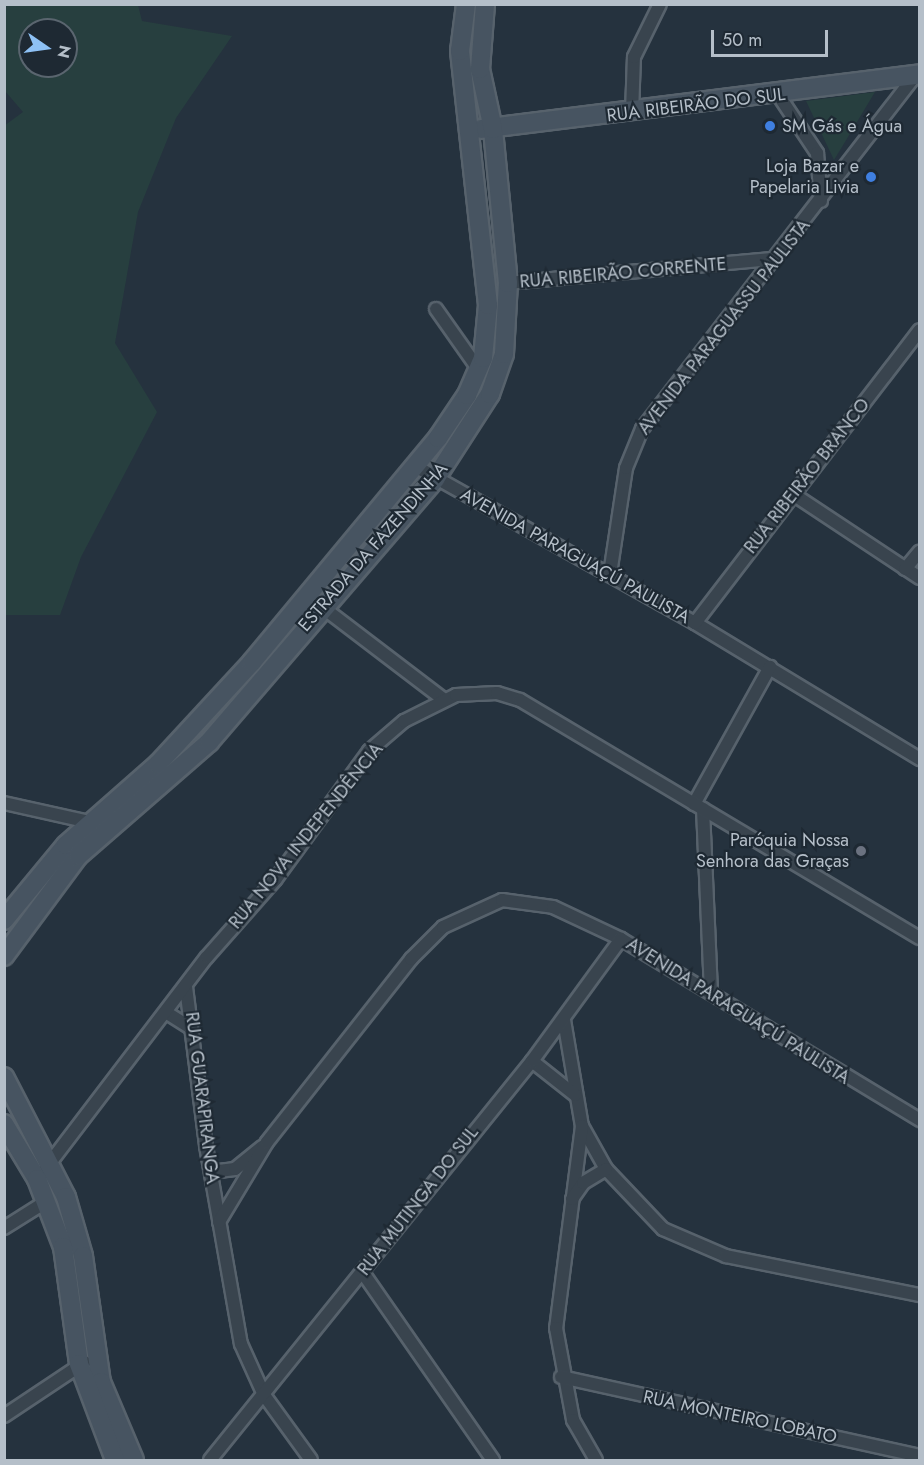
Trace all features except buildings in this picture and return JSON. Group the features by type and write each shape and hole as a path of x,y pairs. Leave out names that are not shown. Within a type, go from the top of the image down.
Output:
{"main road":[{"name":"ESTRADA DA FAZENDINHA","path":"4,920 90,822 203,717 415,466 467,395 479,370 488,305 472,129 460,51 466,4"},
{"name":"ESTRADA DA FAZENDINHA","path":"4,956 78,856 208,742 321,606 435,479 500,374 508,283 493,129 480,69 484,4"},
{"name":"RUA RIBEIRÃO DO SUL","path":"472,129 493,129 779,96 918,74"},
{"path":"4,1077 50,1164 83,1256 87,1361 134,1461"},
{"path":"4,1124 37,1179 47,1201 70,1273 87,1361 115,1461"}],"street":[{"path":"632,112 634,57 660,4"},
{"name":"AVENIDA PARAGUASSU PAULISTA","path":"610,574 626,468 642,429 821,202 918,74"},
{"path":"779,96 817,153 821,202"},
{"name":"RUA RIBEIRÃO CORRENTE","path":"508,283 774,259"},
{"path":"436,309 479,370"},
{"name":"RUA RIBEIRÃO BRANCO","path":"695,623 920,330"},
{"name":"AVENIDA PARAGUAÇÚ PAULISTA","path":"415,466 695,623 920,759"},
{"path":"793,494 920,578"},
{"path":"905,569 920,551"},
{"path":"321,606 443,699"},
{"path":"711,990 698,807 770,667"},
{"name":"RUA NOVA INDEPENDÊNCIA","path":"37,1179 186,987 275,880 369,751 404,722 443,699 474,691 520,700 920,938"},
{"path":"4,803 90,822"},
{"name":"AVENIDA PARAGUAÇÚ PAULISTA","path":"218,1216 267,1142 388,986 443,927 466,913 502,900 535,901 621,939 711,990 776,1036 920,1120"},
{"name":"RUA MUTINGA DO SUL","path":"210,1461 564,1020 621,939"},
{"name":"RUA GUARAPIRANGA","path":"186,987 218,1216"},
{"path":"167,1013 191,1028"},
{"path":"564,1020 582,1126 606,1169 632,1202 692,1244 767,1266 920,1295"},
{"path":"532,1060 575,1095"},
{"path":"582,1126 556,1328 561,1377 573,1420 597,1461"},
{"name":"AVENIDA PARAGUAÇÚ PAULISTA","path":"211,1172 235,1169 267,1142"},
{"path":"571,1200 584,1183 606,1169"},
{"path":"4,1228 47,1201"},
{"path":"218,1216 241,1344 264,1395 311,1461"},
{"path":"363,1273 493,1461"},
{"path":"4,1416 87,1361"},
{"name":"RUA MONTEIRO LOBATO","path":"561,1377 920,1456"}],"green space":[{"path":"5,4 138,5 142,21 232,36 176,118 138,212 115,343 157,412 81,557 60,615 5,615 4,126 23,112 5,91"},
{"path":"875,92 848,137 834,160 806,101"}],"place":[{"name":"SM Gás e Água","path":"770,126"},
{"name":"Loja Bazar e Papelaria Livia","path":"871,177"},
{"name":"Paróquia Nossa Senhora das Graças","path":"861,851"}]}
